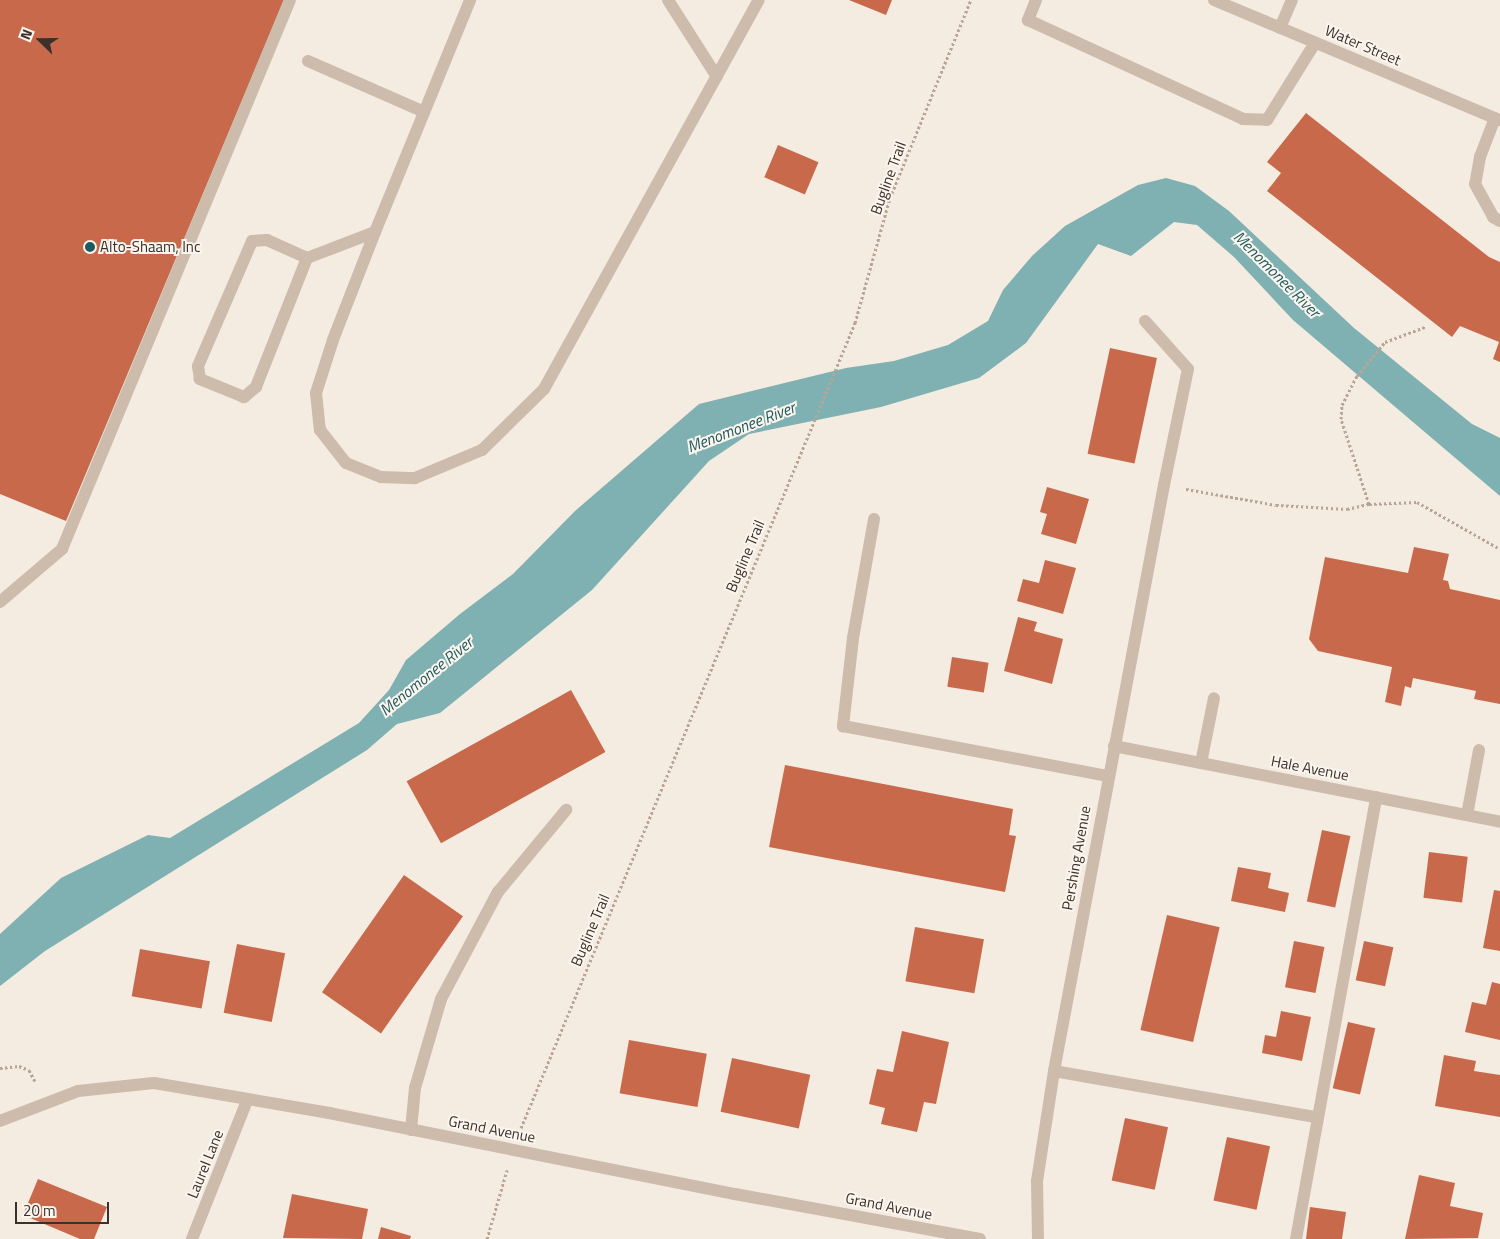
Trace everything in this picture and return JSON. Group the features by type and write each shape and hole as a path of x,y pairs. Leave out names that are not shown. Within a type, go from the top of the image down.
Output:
{"street":[{"path":"0,602 62,549 290,0"},
{"path":"470,0 375,232 333,340 316,393 320,430 346,463 381,477 415,478 482,450 544,389 759,0"},
{"path":"668,0 717,77"},
{"path":"1036,0 1028,20 1243,119 1268,120 1315,43"},
{"name":"Water Street","path":"1214,0 1498,119"},
{"path":"1280,28 1292,0"},
{"path":"308,61 424,112"},
{"path":"1498,119 1480,157 1475,184 1493,217 1500,221"},
{"path":"307,258 256,387 244,397 200,379 198,366 252,241 267,240 307,258 375,232"},
{"name":"Pershing Avenue","path":"1038,1239 1037,1182 1054,1071 1108,776 1188,369 1145,321"},
{"path":"874,519 853,638 843,726 1108,776"},
{"path":"1201,763 1214,698"},
{"name":"Hale Avenue","path":"1114,746 1500,822"},
{"path":"1467,815 1479,750"},
{"path":"1296,1239 1316,1117 1376,797"},
{"path":"411,1130 415,1088 441,999 498,892 566,810"},
{"path":"1054,1071 1316,1117"},
{"name":"Grand Avenue","path":"0,1121 46,1101 78,1091 154,1084 411,1130 980,1239"},
{"name":"Laurel Lane","path":"192,1239 247,1101"}],"path":[{"name":"Bugline Trail","path":"525,1116 854,323 890,198 971,0"},
{"path":"1369,504 1341,419 1342,405 1357,376 1385,342 1425,327"},
{"path":"1164,485 1276,504 1347,509 1369,504 1417,502 1500,549"},
{"path":"0,1068 19,1066 29,1070 46,1101"},
{"path":"487,1239 501,1188"}],"water":[{"name":"Menomonee River","path":"1166,178 1195,186 1229,211 1354,328 1472,424 1500,438 1500,496 1293,320 1234,257 1197,225 1174,222 1131,256 1098,244 1026,343 979,378 881,407 749,434 709,461 592,590 440,713 397,724 367,750 45,951 0,986 0,934 61,878 148,835 170,838 359,723 389,690 406,660 460,614 513,574 575,511 699,404 846,368 894,361 948,345 988,321 1003,290 1032,256 1065,226 1138,185"}],"building":[{"name":"Alto-Shaam, Inc","path":"0,0 284,0 66,521 0,494"},
{"path":"849,0 892,0 886,15"},
{"path":"1306,113 1489,257 1500,262 1500,362 1493,359 1499,342 1460,326 1452,337 1267,191 1281,173 1267,162"},
{"path":"778,145 819,162 805,194 764,177"},
{"path":"1110,348 1157,358 1134,464 1088,454"},
{"path":"1047,487 1089,499 1076,544 1041,534 1047,514 1040,512"},
{"path":"1414,547 1449,554 1443,580 1448,581 1450,589 1500,600 1500,704 1474,699 1476,691 1413,678 1411,688 1405,686 1401,706 1385,702 1392,667 1318,651 1309,639 1325,557 1408,573"},
{"path":"1045,560 1076,568 1063,614 1017,601 1023,579 1039,583"},
{"path":"1018,617 1037,622 1034,631 1063,639 1052,684 1004,671"},
{"path":"952,657 989,663 984,692 947,687"},
{"path":"571,690 605,752 441,843 407,781"},
{"path":"785,765 1013,809 1009,835 1016,836 1005,892 769,847"},
{"path":"1322,830 1350,836 1335,907 1307,901"},
{"path":"1429,852 1468,857 1462,902 1423,898"},
{"path":"1238,867 1271,873 1268,888 1289,893 1285,912 1231,901"},
{"path":"404,875 463,916 381,1033 322,992"},
{"path":"1494,890 1500,891 1500,951 1483,948"},
{"path":"1167,915 1220,927 1193,1042 1140,1030"},
{"path":"915,927 984,939 974,993 905,981"},
{"path":"1294,941 1324,947 1315,993 1285,987"},
{"path":"1364,941 1393,947 1385,986 1356,980"},
{"path":"237,944 285,953 272,1022 224,1013"},
{"path":"140,949 210,961 202,1009 132,996"},
{"path":"1492,982 1500,984 1500,1040 1465,1032 1472,1002 1486,1005"},
{"path":"1281,1011 1311,1017 1302,1061 1262,1053 1265,1035 1276,1037"},
{"path":"1348,1022 1375,1028 1360,1095 1333,1088"},
{"path":"902,1031 949,1042 936,1104 924,1102 917,1132 881,1124 885,1108 869,1104 877,1069 893,1072"},
{"path":"629,1040 707,1054 697,1107 620,1093"},
{"path":"1444,1055 1476,1061 1474,1071 1500,1075 1500,1117 1435,1106"},
{"path":"732,1058 810,1075 799,1128 721,1112"},
{"path":"1125,1118 1168,1127 1155,1190 1112,1181"},
{"path":"1227,1137 1270,1146 1257,1210 1213,1201"},
{"path":"1419,1175 1455,1183 1450,1206 1483,1213 1478,1238 1405,1239"},
{"path":"38,1179 107,1207 94,1239 80,1239 23,1215"},
{"path":"292,1194 368,1209 362,1239 283,1238"},
{"path":"1310,1207 1346,1212 1342,1239 1306,1239"},
{"path":"381,1227 411,1236 410,1239 378,1239"}],"place":[{"name":"Alto-Shaam, Inc","path":"90,247"}]}
